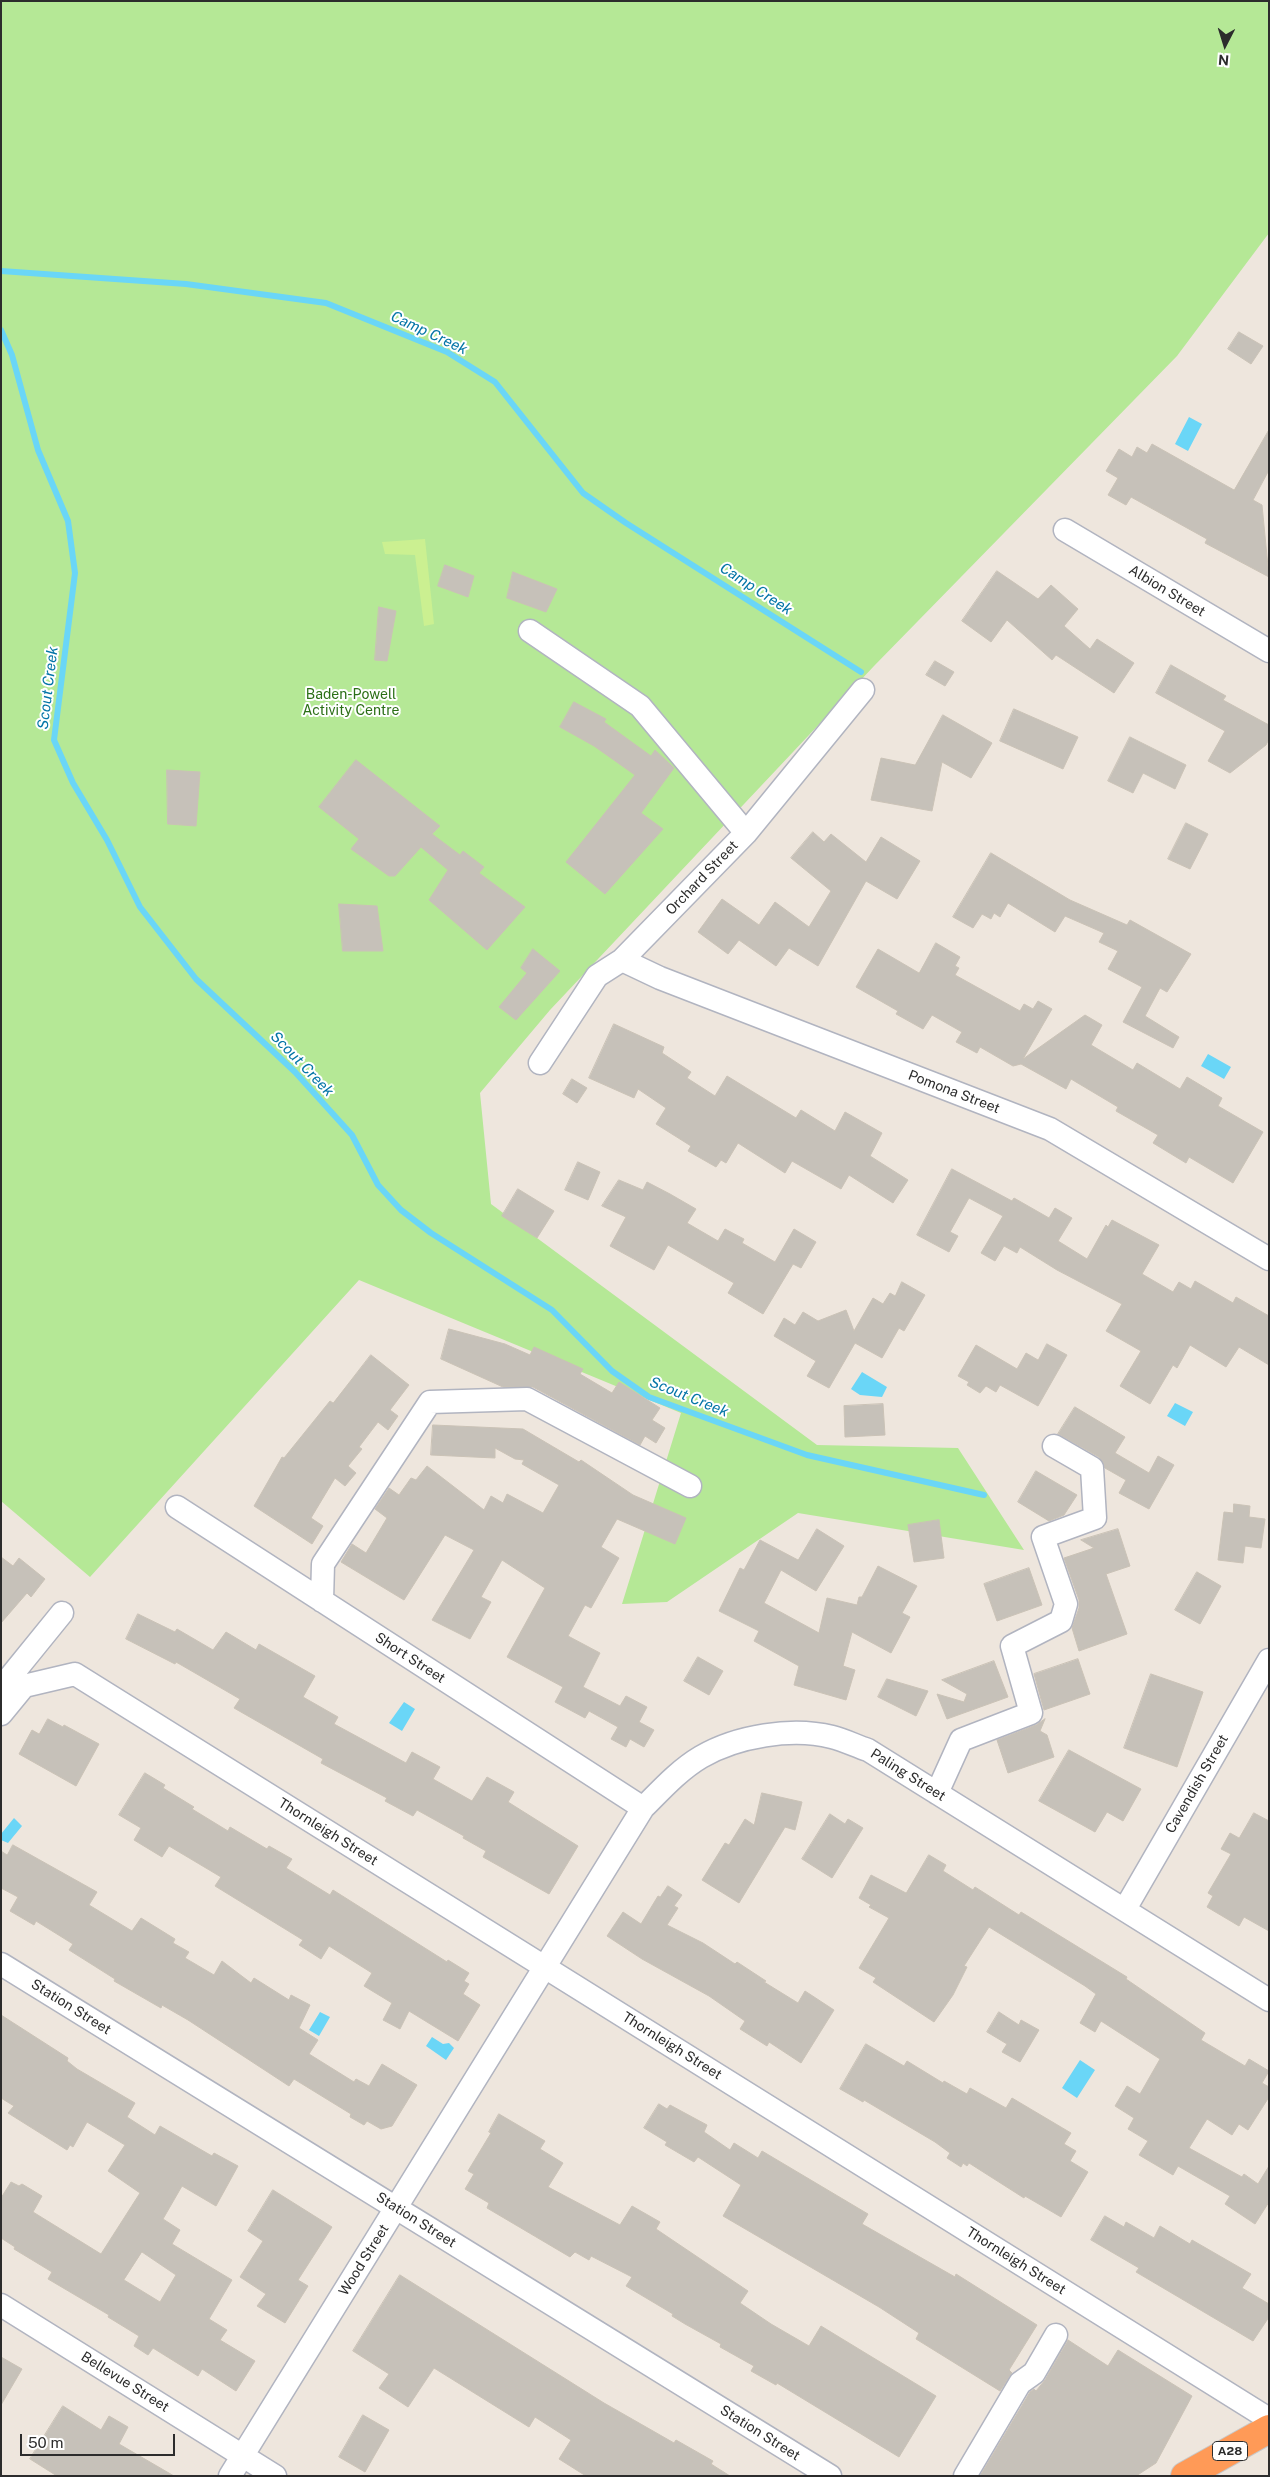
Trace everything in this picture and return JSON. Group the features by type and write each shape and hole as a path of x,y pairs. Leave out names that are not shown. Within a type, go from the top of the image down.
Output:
{"highway":[{"name":"A28","path":"1185,2476 1269,2429"}],"street":[{"name":"Albion Street","path":"1065,530 1269,651"},
{"path":"530,631 640,706 746,833"},
{"name":"Orchard Street","path":"540,1063 597,976 622,960 746,833 863,690"},
{"name":"Pomona Street","path":"622,960 660,978 1050,1128 1269,1259"},
{"path":"322,1601 323,1564 430,1402 527,1400 690,1486"},
{"path":"937,1793 961,1740 1031,1713 1012,1646 1061,1621 1066,1604 1043,1537 1095,1518 1092,1468 1054,1446"},
{"name":"Short Street","path":"177,1507 643,1808"},
{"path":"1,1692 2,1688 62,1612"},
{"name":"Cavendish Street","path":"1125,1909 1269,1660"},
{"name":"Thornleigh Street","path":"1,1714 24,1686 75,1674 1269,2419"},
{"name":"Paling Street","path":"545,1967 643,1808 671,1780 702,1757 743,1740 782,1733 831,1737 868,1750 1269,2000"},
{"name":"Station Street","path":"1,1964 830,2476"},
{"name":"Wood Street","path":"230,2476 545,1967"},
{"name":"Bellevue Street","path":"1,2305 275,2476"},
{"path":"965,2476 1020,2383 1034,2373 1056,2335"}],"green space":[{"name":"Baden-Powell Activity Centre","path":"1,1 1269,1 1269,233 1177,356 874,666 550,1010 480,1093 491,1204 817,1445 958,1448 1024,1550 798,1513 667,1602 622,1604 681,1413 359,1280 90,1577 1,1501"},
{"path":"425,539 434,624 424,626 415,555 385,554 382,542"}],"water":[{"path":"1189,417 1202,424 1188,451 1175,444"},
{"path":"1208,1054 1231,1067 1224,1079 1201,1066"},
{"path":"862,1372 887,1387 882,1397 860,1395 851,1389"},
{"path":"1175,1403 1193,1412 1185,1426 1167,1416"},
{"path":"404,1702 415,1709 402,1731 389,1723"},
{"path":"14,1818 22,1826 8,1843 1,1840 1,1834"},
{"path":"320,2012 330,2017 319,2036 309,2030"},
{"path":"432,2037 443,2044 449,2043 454,2048 446,2060 426,2046"},
{"path":"1080,2060 1095,2070 1077,2098 1062,2088"}],"building":[{"path":"1239,332 1263,346 1251,364 1228,349"},
{"path":"1269,430 1269,470 1253,500 1262,505 1269,577 1205,543 1207,539 1131,497 1126,505 1108,495 1118,478 1106,471 1119,449 1132,457 1137,447 1147,453 1152,444 1234,490"},
{"path":"445,565 474,576 468,597 438,586"},
{"path":"997,571 1038,599 1051,585 1078,609 1064,626 1090,649 1097,639 1134,663 1114,693 1056,655 1052,660 1007,620 991,642 962,621"},
{"path":"513,572 557,589 546,612 507,598"},
{"path":"379,607 396,611 387,661 375,660"},
{"path":"935,661 954,672 945,686 926,675"},
{"path":"1171,665 1226,696 1223,700 1269,725 1269,739 1266,745 1230,773 1208,761 1225,731 1156,693"},
{"path":"574,702 606,719 604,722 651,756 655,750 674,768 641,813 663,829 605,894 566,862 635,775 594,746 560,727"},
{"path":"1014,709 1078,737 1063,769 1000,741"},
{"path":"943,715 992,743 971,778 942,762 932,811 871,800 881,758 915,765"},
{"path":"1130,737 1186,765 1175,789 1143,773 1133,793 1108,781"},
{"path":"356,760 440,826 432,834 460,855 463,851 484,867 479,873 525,907 487,950 429,900 448,870 421,847 395,876 389,876 351,849 359,839 319,807"},
{"path":"167,770 200,772 196,826 168,824"},
{"path":"1186,823 1208,834 1190,869 1168,859"},
{"path":"813,832 824,842 831,834 866,862 881,837 920,861 897,899 866,881 818,966 789,948 776,966 739,940 728,954 698,932 722,899 759,925 775,902 809,927 831,891 791,858"},
{"path":"991,853 1070,900 1127,925 1130,920 1191,954 1167,992 1160,988 1145,1016 1179,1037 1173,1048 1123,1022 1142,987 1108,969 1118,951 1099,942 1104,933 1065,916 1055,932 1008,903 1000,917 994,913 991,919 982,914 973,928 953,917"},
{"path":"339,904 377,906 383,951 343,951"},
{"path":"936,943 960,957 955,966 959,968 955,975 1020,1011 1024,1004 1033,1009 1038,1001 1052,1009 1023,1059 1085,1015 1102,1025 1091,1045 1133,1070 1137,1063 1180,1089 1187,1077 1222,1098 1218,1106 1263,1132 1233,1183 1189,1157 1186,1163 1153,1143 1158,1135 1116,1111 1118,1107 1071,1079 1066,1089 1021,1064 1013,1066 980,1047 977,1053 956,1042 962,1032 932,1015 923,1029 896,1014 898,1011 856,987 878,949 919,973"},
{"path":"533,949 560,971 516,1020 499,1007 527,973 521,968"},
{"path":"614,1024 664,1047 662,1053 691,1072 687,1078 715,1096 727,1076 796,1118 801,1110 835,1131 845,1112 882,1133 870,1156 908,1180 893,1203 849,1175 841,1189 792,1161 785,1173 738,1143 726,1163 721,1160 716,1167 688,1151 691,1146 656,1124 666,1108 638,1089 634,1098 589,1078"},
{"path":"572,1079 587,1088 577,1103 563,1094"},
{"path":"578,1162 600,1172 588,1200 565,1190"},
{"path":"952,1169 1012,1201 1014,1198 1049,1218 1055,1208 1072,1218 1058,1241 1087,1259 1106,1225 1108,1227 1112,1220 1159,1245 1142,1274 1173,1292 1179,1282 1191,1289 1195,1281 1233,1303 1236,1297 1269,1316 1269,1365 1239,1347 1226,1367 1190,1345 1177,1368 1173,1365 1150,1404 1120,1386 1141,1351 1106,1331 1122,1304 1057,1270 1020,1247 1017,1253 1004,1246 995,1261 981,1253 1003,1216 969,1198 950,1232 958,1236 949,1252 917,1235"},
{"path":"619,1180 643,1190 647,1182 670,1194 696,1209 687,1223 718,1241 725,1229 744,1239 742,1243 775,1262 794,1229 816,1242 801,1268 793,1264 763,1314 728,1293 734,1283 668,1245 654,1270 610,1246 626,1217 602,1206"},
{"path":"518,1189 554,1211 537,1238 502,1216"},
{"path":"902,1282 925,1295 904,1331 899,1328 882,1358 855,1343 829,1388 807,1376 816,1361 774,1336 784,1318 795,1325 803,1312 818,1321 846,1310 854,1331 873,1298 883,1304 890,1293 895,1296"},
{"path":"449,1329 505,1344 530,1355 534,1347 583,1369 580,1374 612,1393 619,1382 660,1408 652,1420 665,1428 656,1443 645,1436 640,1445 533,1387 503,1387 441,1359"},
{"path":"1047,1344 1067,1355 1038,1406 1000,1385 996,1392 986,1386 980,1393 967,1385 969,1382 958,1376 976,1345 1017,1369 1026,1353 1038,1360"},
{"path":"371,1355 409,1385 390,1410 398,1416 388,1430 378,1422 359,1447 362,1449 348,1466 356,1473 345,1486 335,1478 311,1518 323,1526 312,1544 254,1506 282,1457 284,1458 330,1401 333,1403"},
{"path":"883,1404 885,1435 845,1437 844,1406"},
{"path":"1075,1407 1125,1437 1115,1453 1149,1473 1158,1456 1174,1465 1149,1509 1119,1493 1126,1480 1105,1468 1099,1457 1058,1434"},
{"path":"433,1425 523,1429 579,1462 581,1460 633,1495 686,1518 675,1544 617,1519 601,1547 619,1558 591,1608 585,1605 568,1636 600,1653 583,1687 620,1706 626,1696 647,1707 639,1722 654,1730 644,1747 630,1739 626,1747 611,1739 618,1727 589,1711 585,1718 555,1702 563,1687 507,1657 545,1588 502,1560 481,1597 491,1602 470,1639 432,1620 474,1550 445,1535 404,1600 341,1562 352,1544 366,1553 387,1518 375,1509 389,1488 399,1495 411,1478 416,1480 427,1466 484,1510 491,1496 503,1503 507,1494 543,1513 559,1485 522,1464 524,1460 515,1459 495,1448 495,1458 431,1455"},
{"path":"1036,1471 1077,1495 1064,1515 1049,1521 1018,1502"},
{"path":"1234,1504 1250,1506 1249,1517 1265,1519 1261,1548 1245,1546 1243,1563 1218,1560 1224,1512 1233,1513"},
{"path":"939,1520 944,1558 914,1562 908,1525"},
{"path":"817,1529 844,1546 816,1591 781,1570 764,1603 819,1633 827,1598 857,1605 859,1597 862,1597 878,1566 917,1586 902,1613 910,1617 891,1653 852,1632 843,1666 855,1670 846,1700 794,1685 799,1666 754,1641 759,1631 719,1611 740,1568 744,1570 760,1540 798,1560"},
{"path":"1118,1529 1130,1566 1106,1574 1127,1634 1079,1651 1072,1628 1079,1608 1079,1600 1064,1558 1094,1548 1081,1540"},
{"path":"1,1557 13,1566 19,1558 45,1579 31,1597 27,1593 1,1623"},
{"path":"1029,1568 1042,1605 997,1621 984,1584"},
{"path":"1197,1572 1221,1586 1200,1624 1175,1610"},
{"path":"138,1614 175,1632 177,1629 213,1650 226,1632 256,1650 259,1644 315,1676 303,1697 338,1717 334,1724 406,1763 412,1752 440,1767 433,1779 472,1801 487,1777 514,1792 508,1802 578,1846 549,1894 483,1857 486,1851 463,1838 464,1836 417,1810 413,1816 385,1801 387,1798 321,1763 323,1759 234,1708 240,1699 176,1662 175,1664 126,1639"},
{"path":"698,1657 723,1671 709,1695 684,1681"},
{"path":"1078,1659 1090,1694 1044,1710 1034,1674"},
{"path":"994,1661 1008,1697 947,1719 937,1694 964,1702 967,1694 942,1680"},
{"path":"1151,1674 1203,1692 1177,1767 1124,1748"},
{"path":"887,1679 928,1691 916,1716 878,1697"},
{"path":"48,1719 63,1727 64,1725 99,1744 76,1786 19,1754 32,1730 39,1734"},
{"path":"1045,1719 1040,1731 1047,1735 1054,1757 1008,1773 997,1740 1036,1725"},
{"path":"1069,1750 1141,1789 1123,1821 1107,1812 1095,1832 1039,1801"},
{"path":"145,1773 165,1785 163,1788 194,1807 192,1809 228,1831 230,1827 267,1849 269,1846 292,1859 286,1868 330,1895 333,1890 447,1962 448,1960 469,1973 464,1981 469,1984 463,1994 480,2005 458,2041 409,2011 400,2029 383,2020 392,2003 364,1986 372,1973 329,1946 321,1959 299,1945 303,1940 215,1886 221,1877 169,1846 162,1857 134,1840 141,1828 119,1815"},
{"path":"762,1793 802,1802 795,1830 785,1827 739,1903 702,1880 725,1843 729,1845 745,1819 754,1825"},
{"path":"1254,1813 1269,1821 1269,1931 1244,1917 1239,1926 1207,1907 1213,1896 1208,1893 1231,1854 1221,1849 1230,1833 1239,1838"},
{"path":"830,1814 845,1824 848,1819 863,1828 832,1878 802,1859"},
{"path":"13,1845 97,1892 89,1905 132,1931 141,1918 175,1939 173,1943 189,1952 185,1958 214,1975 222,1961 251,1983 254,1978 289,2000 291,1995 310,2005 299,2028 318,2040 309,2054 354,2082 356,2079 369,2086 382,2064 417,2085 392,2126 381,2129 367,2121 364,2125 350,2117 351,2114 294,2079 289,2086 188,2020 162,2005 161,2008 114,1981 115,1979 69,1950 73,1944 36,1921 34,1925 10,1911 18,1897 1,1888 1,1851 7,1855"},
{"path":"929,1855 946,1865 943,1871 973,1890 975,1887 1019,1915 1021,1912 1127,1977 1126,1979 1205,2033 1201,2040 1245,2066 1249,2059 1269,2071 1262,2083 1269,2087 1269,2097 1248,2130 1239,2124 1232,2135 1207,2119 1189,2148 1242,2177 1244,2174 1258,2184 1269,2166 1269,2202 1255,2224 1225,2204 1230,2196 1178,2166 1173,2175 1139,2155 1148,2141 1128,2129 1134,2118 1115,2106 1127,2086 1140,2094 1160,2059 1101,2021 1095,2032 1080,2023 1096,1994 1085,1986 989,1927 964,1966 967,1967 953,1995 934,2022 873,1982 876,1978 859,1968 889,1918 869,1907 871,1905 859,1898 871,1875 906,1893"},
{"path":"668,1886 682,1895 674,1906 678,1908 667,1925 703,1943 735,1964 737,1962 766,1981 764,1982 798,2003 805,1991 834,2010 801,2063 769,2042 767,2046 740,2029 745,2021 709,1996 642,1959 607,1936 623,1912 641,1924 658,1896 660,1897"},
{"path":"999,2012 1019,2025 1021,2020 1039,2030 1020,2062 1002,2052 1007,2044 987,2032"},
{"path":"1,2015 68,2058 67,2061 77,2069 135,2103 127,2117 155,2135 160,2126 212,2156 214,2153 238,2166 216,2206 182,2186 163,2219 180,2230 172,2244 232,2280 209,2319 227,2330 220,2340 255,2361 236,2391 202,2369 198,2376 153,2348 148,2355 134,2346 139,2336 108,2317 109,2315 48,2279 52,2272 14,2249 15,2247 1,2238 1,2198 11,2182 19,2186 22,2184 42,2196 33,2212 101,2254 140,2193 108,2171 125,2145 87,2122 73,2147 70,2145 67,2150 8,2113 14,2106 1,2098","holes":["142,2252 176,2275 160,2302 124,2280"]},
{"path":"866,2044 904,2066 907,2061 943,2083 944,2081 967,2094 970,2088 1006,2108 1012,2098 1071,2133 1064,2144 1076,2151 1070,2161 1088,2172 1061,2217 1025,2196 1024,2198 969,2163 967,2166 963,2163 961,2167 947,2158 950,2153 935,2142 864,2100 863,2102 840,2089"},
{"path":"659,2104 667,2109 670,2105 707,2125 704,2132 730,2150 734,2143 758,2158 762,2151 868,2214 862,2224 955,2277 956,2274 1037,2325 1009,2370 1012,2373 1000,2391 916,2339 919,2333 879,2307 723,2216 741,2185 698,2157 694,2162 665,2145 667,2142 644,2128"},
{"path":"499,2114 545,2141 540,2149 563,2163 548,2187 620,2225 632,2206 660,2222 656,2229 748,2291 740,2303 771,2324 809,2346 821,2326 936,2396 899,2457 777,2383 776,2385 751,2371 754,2366 720,2347 721,2344 685,2324 672,2316 673,2314 626,2286 632,2277 591,2256 589,2260 575,2252 570,2257 487,2208 489,2203 465,2189 474,2174 468,2171 491,2133 489,2132"},
{"path":"273,2190 332,2227 298,2280 308,2286 285,2323 257,2306 266,2294 240,2277 263,2241 248,2231"},
{"path":"1105,2216 1124,2227 1126,2222 1154,2238 1160,2226 1190,2244 1192,2240 1251,2274 1242,2288 1269,2304 1269,2317 1253,2341 1136,2272 1139,2268 1091,2240"},
{"path":"400,2275 604,2403 674,2443 676,2440 713,2461 711,2464 730,2476 586,2476 559,2459 571,2440 535,2417 529,2427 434,2368 408,2407 379,2388 389,2374 353,2351"},
{"path":"1068,2340 1108,2366 1118,2350 1192,2396 1156,2463 1136,2476 980,2476 1030,2392 1034,2389 1036,2391 1045,2380"},
{"path":"1,2357 22,2369 1,2405"},
{"path":"63,2406 101,2430 109,2416 128,2427 119,2444 174,2476 57,2476 30,2459"},
{"path":"363,2415 389,2430 365,2472 339,2457"}],"waterway":[{"name":"Camp Creek","path":"1,271 186,284 326,303 447,352 495,382 583,493 626,523 861,672"},
{"name":"Scout Creek","path":"1,330 12,355 38,450 68,521 75,573 54,740 73,783 107,840 140,907 196,979 295,1072 352,1135 378,1185 401,1210 431,1233 552,1310 612,1371 649,1397 807,1455 984,1495"}]}
